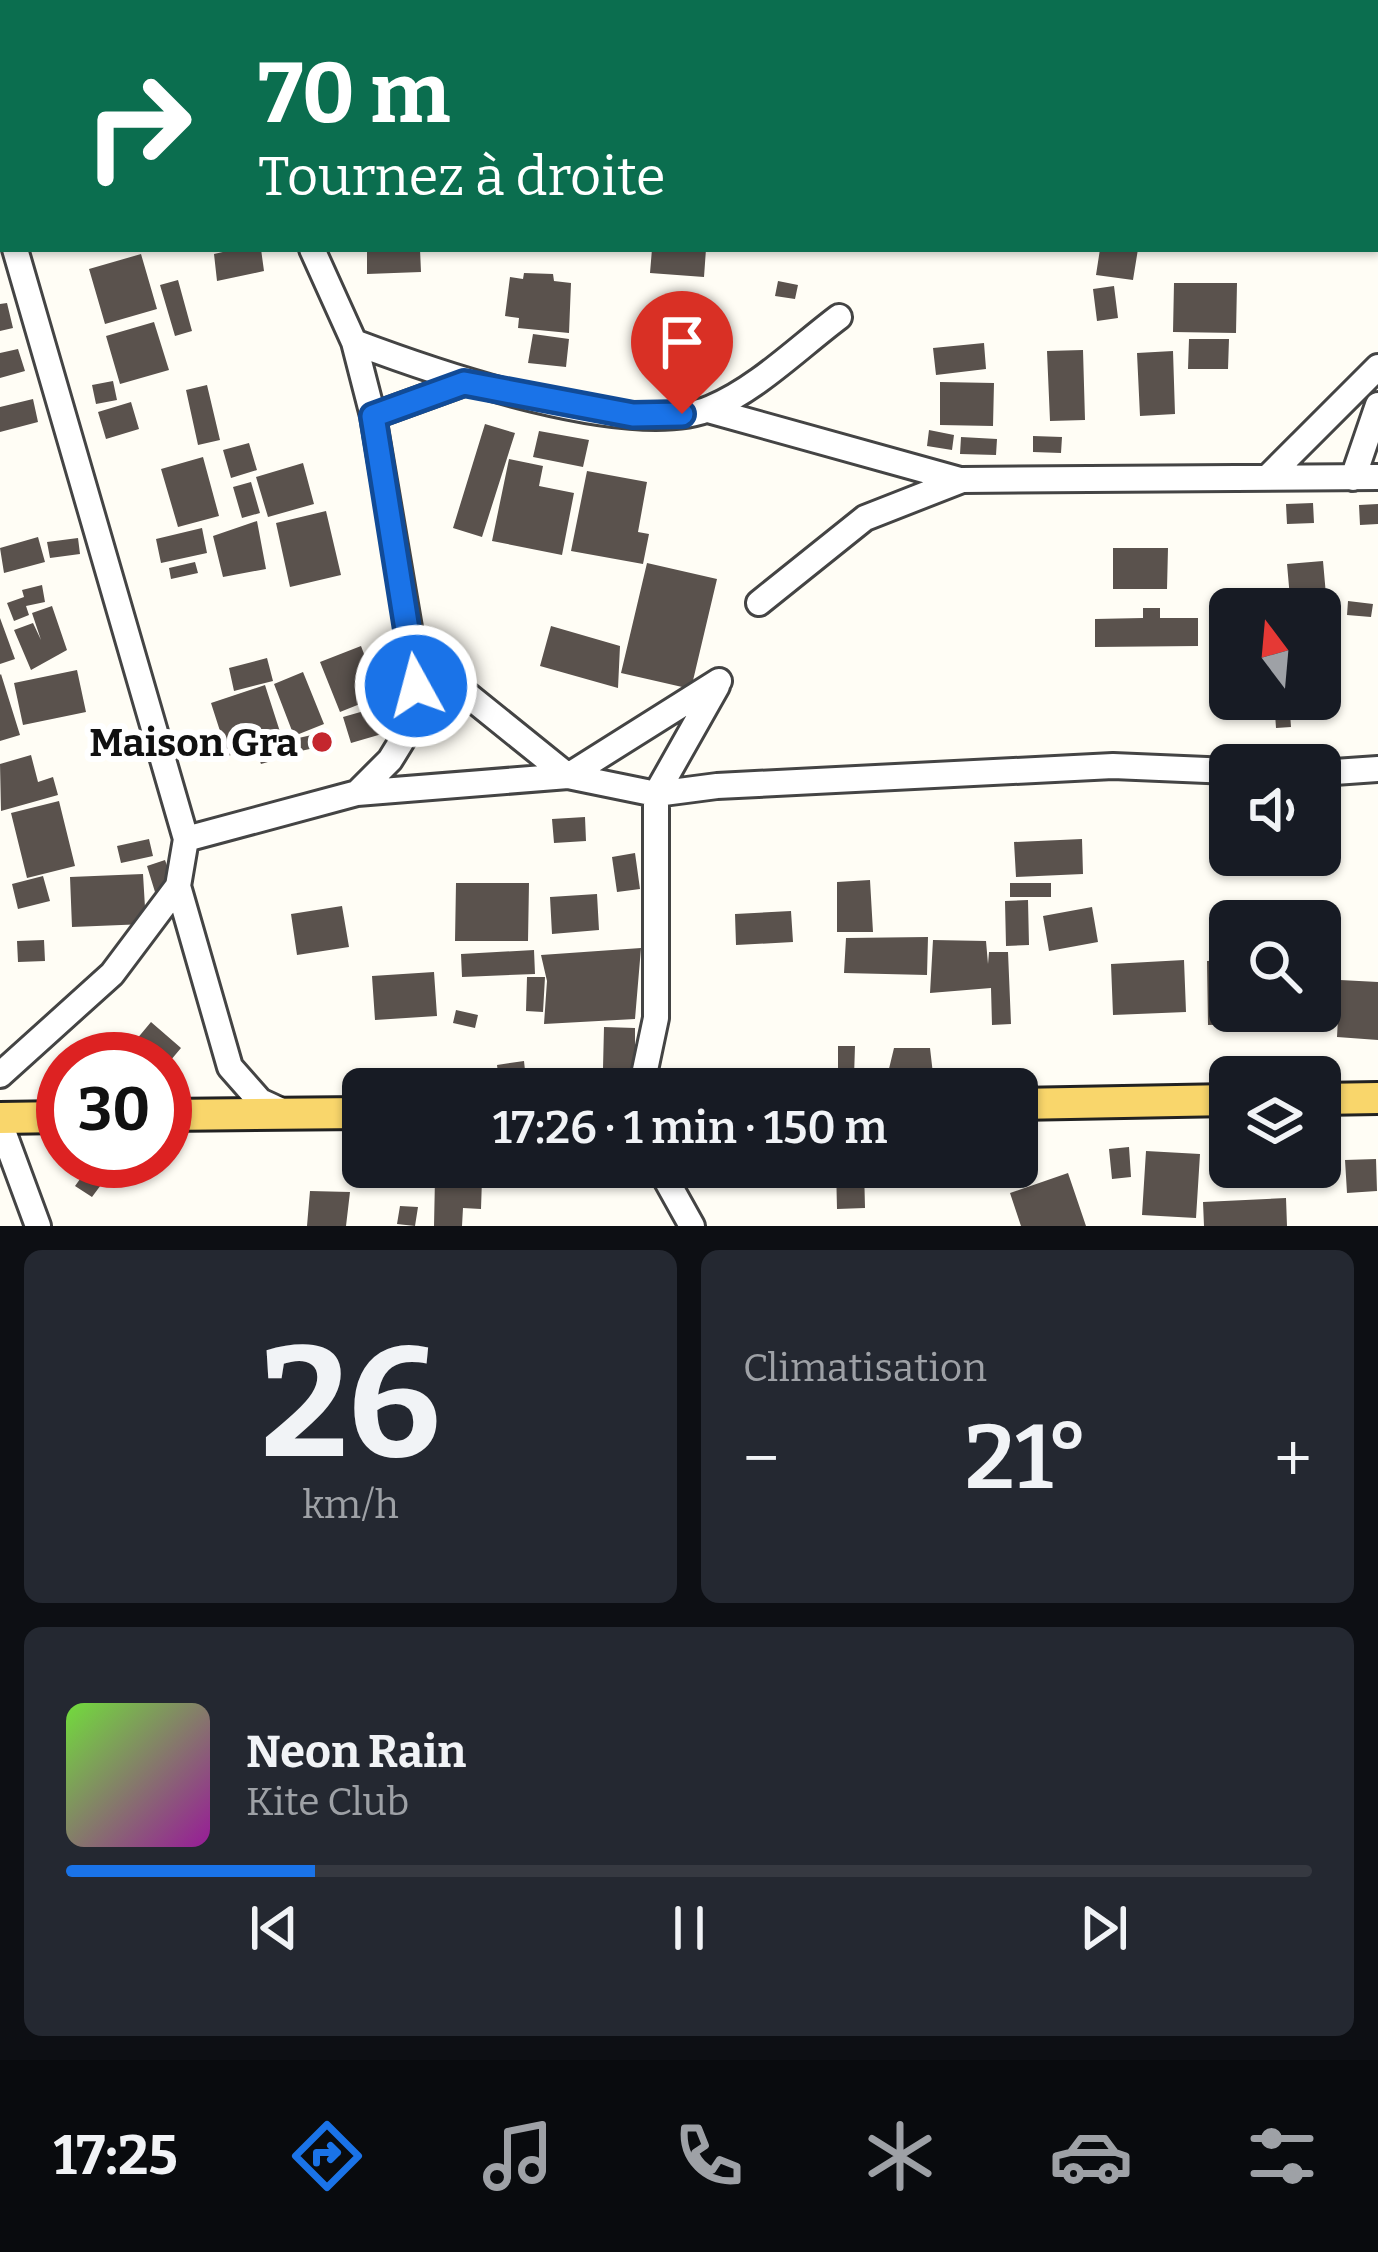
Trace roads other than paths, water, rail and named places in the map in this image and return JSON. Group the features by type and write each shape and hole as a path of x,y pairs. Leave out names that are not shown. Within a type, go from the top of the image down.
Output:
{"main road":[{"path":"1341,1099 1378,1098"},
{"path":"1038,1104 1209,1100"},
{"path":"192,1115 342,1113"},
{"path":"0,1120 36,1118"}],"street":[{"path":"16,252 186,839 178,886 230,1067 260,1101 287,1114"},
{"path":"313,252 353,342 373,416 413,651 414,721 390,760 357,793"},
{"path":"709,410 838,317"},
{"path":"353,342 464,383 633,415 709,410 962,480 1366,477 1378,405"},
{"path":"1267,478 1378,367"},
{"path":"373,416 464,383"},
{"path":"759,603 865,518 962,480"},
{"path":"413,651 568,776"},
{"path":"568,776 719,681 656,794 656,1018 645,1068"},
{"path":"186,839 357,793 568,776 656,794 717,786 1113,766 1209,770"},
{"path":"1341,772 1378,769"},
{"path":"0,1075 112,974 178,886"},
{"path":"0,1120 38,1226"},
{"path":"671,1188 692,1226"}],"place":[{"name":"Maison Gra","path":"322,742"}]}
